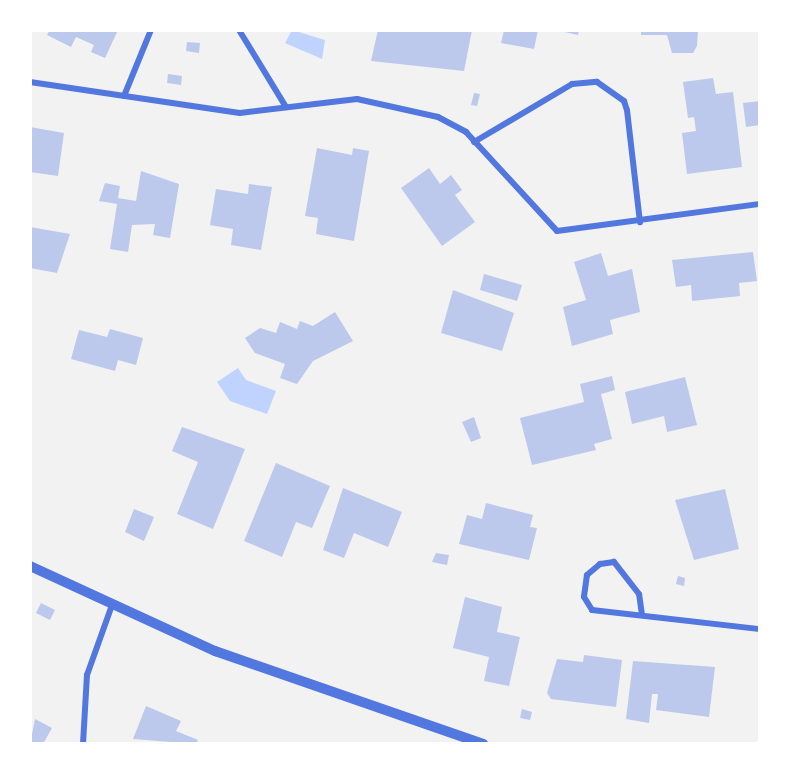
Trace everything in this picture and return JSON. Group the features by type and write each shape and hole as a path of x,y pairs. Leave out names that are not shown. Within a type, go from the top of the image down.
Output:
{"street":[{"path":"124,96 151,30"},
{"path":"239,30 286,107"},
{"path":"30,82 240,112 357,99 455,122 557,231 640,222 760,204"},
{"path":"474,142 572,84 597,82 624,101 640,222"},
{"path":"642,615 639,594 614,562 600,564 587,575 584,597 592,610 760,629"},
{"path":"30,566 112,605 321,692 483,744"},
{"path":"83,744 87,675 112,605"}],"water":[{"path":"292,30 325,40 322,59 285,43"},
{"path":"238,368 246,380 276,391 267,414 230,401 217,382"}],"building":[{"path":"50,30 118,30 105,58 91,52 94,45 76,37 71,47 47,35"},
{"path":"378,30 472,30 464,71 371,61"},
{"path":"504,30 538,30 534,49 501,43"},
{"path":"556,30 579,30 578,35"},
{"path":"641,30 698,30 697,46 693,53 672,53 667,35 641,35"},
{"path":"187,42 200,43 199,53 186,51"},
{"path":"168,74 182,76 181,85 167,83"},
{"path":"713,78 716,94 733,92 742,167 687,174 682,133 696,131 694,117 688,118 683,82"},
{"path":"474,93 480,94 477,106 471,105"},
{"path":"760,101 760,125 746,127 743,103"},
{"path":"30,127 64,133 58,176 30,172"},
{"path":"317,148 352,155 353,148 369,151 354,241 316,234 318,218 305,216"},
{"path":"429,168 440,184 451,175 462,190 455,195 475,222 442,246 401,188"},
{"path":"141,171 179,184 170,238 153,235 155,224 132,225 128,252 110,249 117,204 99,201 105,183 120,186 118,198 136,201"},
{"path":"249,184 272,187 261,250 231,245 233,229 210,225 216,189 248,194"},
{"path":"30,227 70,234 57,273 30,268"},
{"path":"753,252 757,281 739,283 740,296 692,301 691,285 676,287 672,260"},
{"path":"601,253 608,276 632,269 640,312 610,320 613,334 572,346 563,307 586,300 574,262"},
{"path":"484,274 522,285 517,301 480,290"},
{"path":"453,290 514,313 502,351 441,333"},
{"path":"335,312 353,341 313,361 297,384 280,378 285,364 255,353 245,338 260,328 276,333 280,322 297,329 300,321 313,326"},
{"path":"110,329 143,338 136,365 118,360 115,371 71,359 79,330 107,337"},
{"path":"612,376 615,390 601,394 612,439 594,444 596,450 532,465 520,418 584,402 580,384"},
{"path":"685,377 697,425 667,432 664,416 632,424 625,392"},
{"path":"474,417 481,438 471,442 462,422"},
{"path":"182,427 245,449 213,529 177,514 198,462 172,451"},
{"path":"276,463 330,486 312,528 296,522 282,557 244,541"},
{"path":"343,488 402,512 388,547 354,533 344,558 323,550"},
{"path":"725,489 739,549 694,560 675,500"},
{"path":"486,503 533,515 530,527 537,528 529,560 459,544 467,515 482,519"},
{"path":"134,509 154,517 144,541 125,532"},
{"path":"436,553 449,555 447,565 432,562"},
{"path":"678,576 685,578 684,586 676,584"},
{"path":"465,597 502,607 497,632 520,637 509,686 484,681 489,657 453,648"},
{"path":"41,603 55,610 50,620 36,613"},
{"path":"584,655 622,660 616,707 551,699 547,693 557,659 583,662"},
{"path":"633,661 715,667 709,717 656,710 658,694 652,694 649,723 626,719"},
{"path":"146,706 181,721 176,731 198,740 196,744 133,739"},
{"path":"522,709 532,712 530,720 520,718"},
{"path":"35,719 52,728 43,744 30,744"}]}
